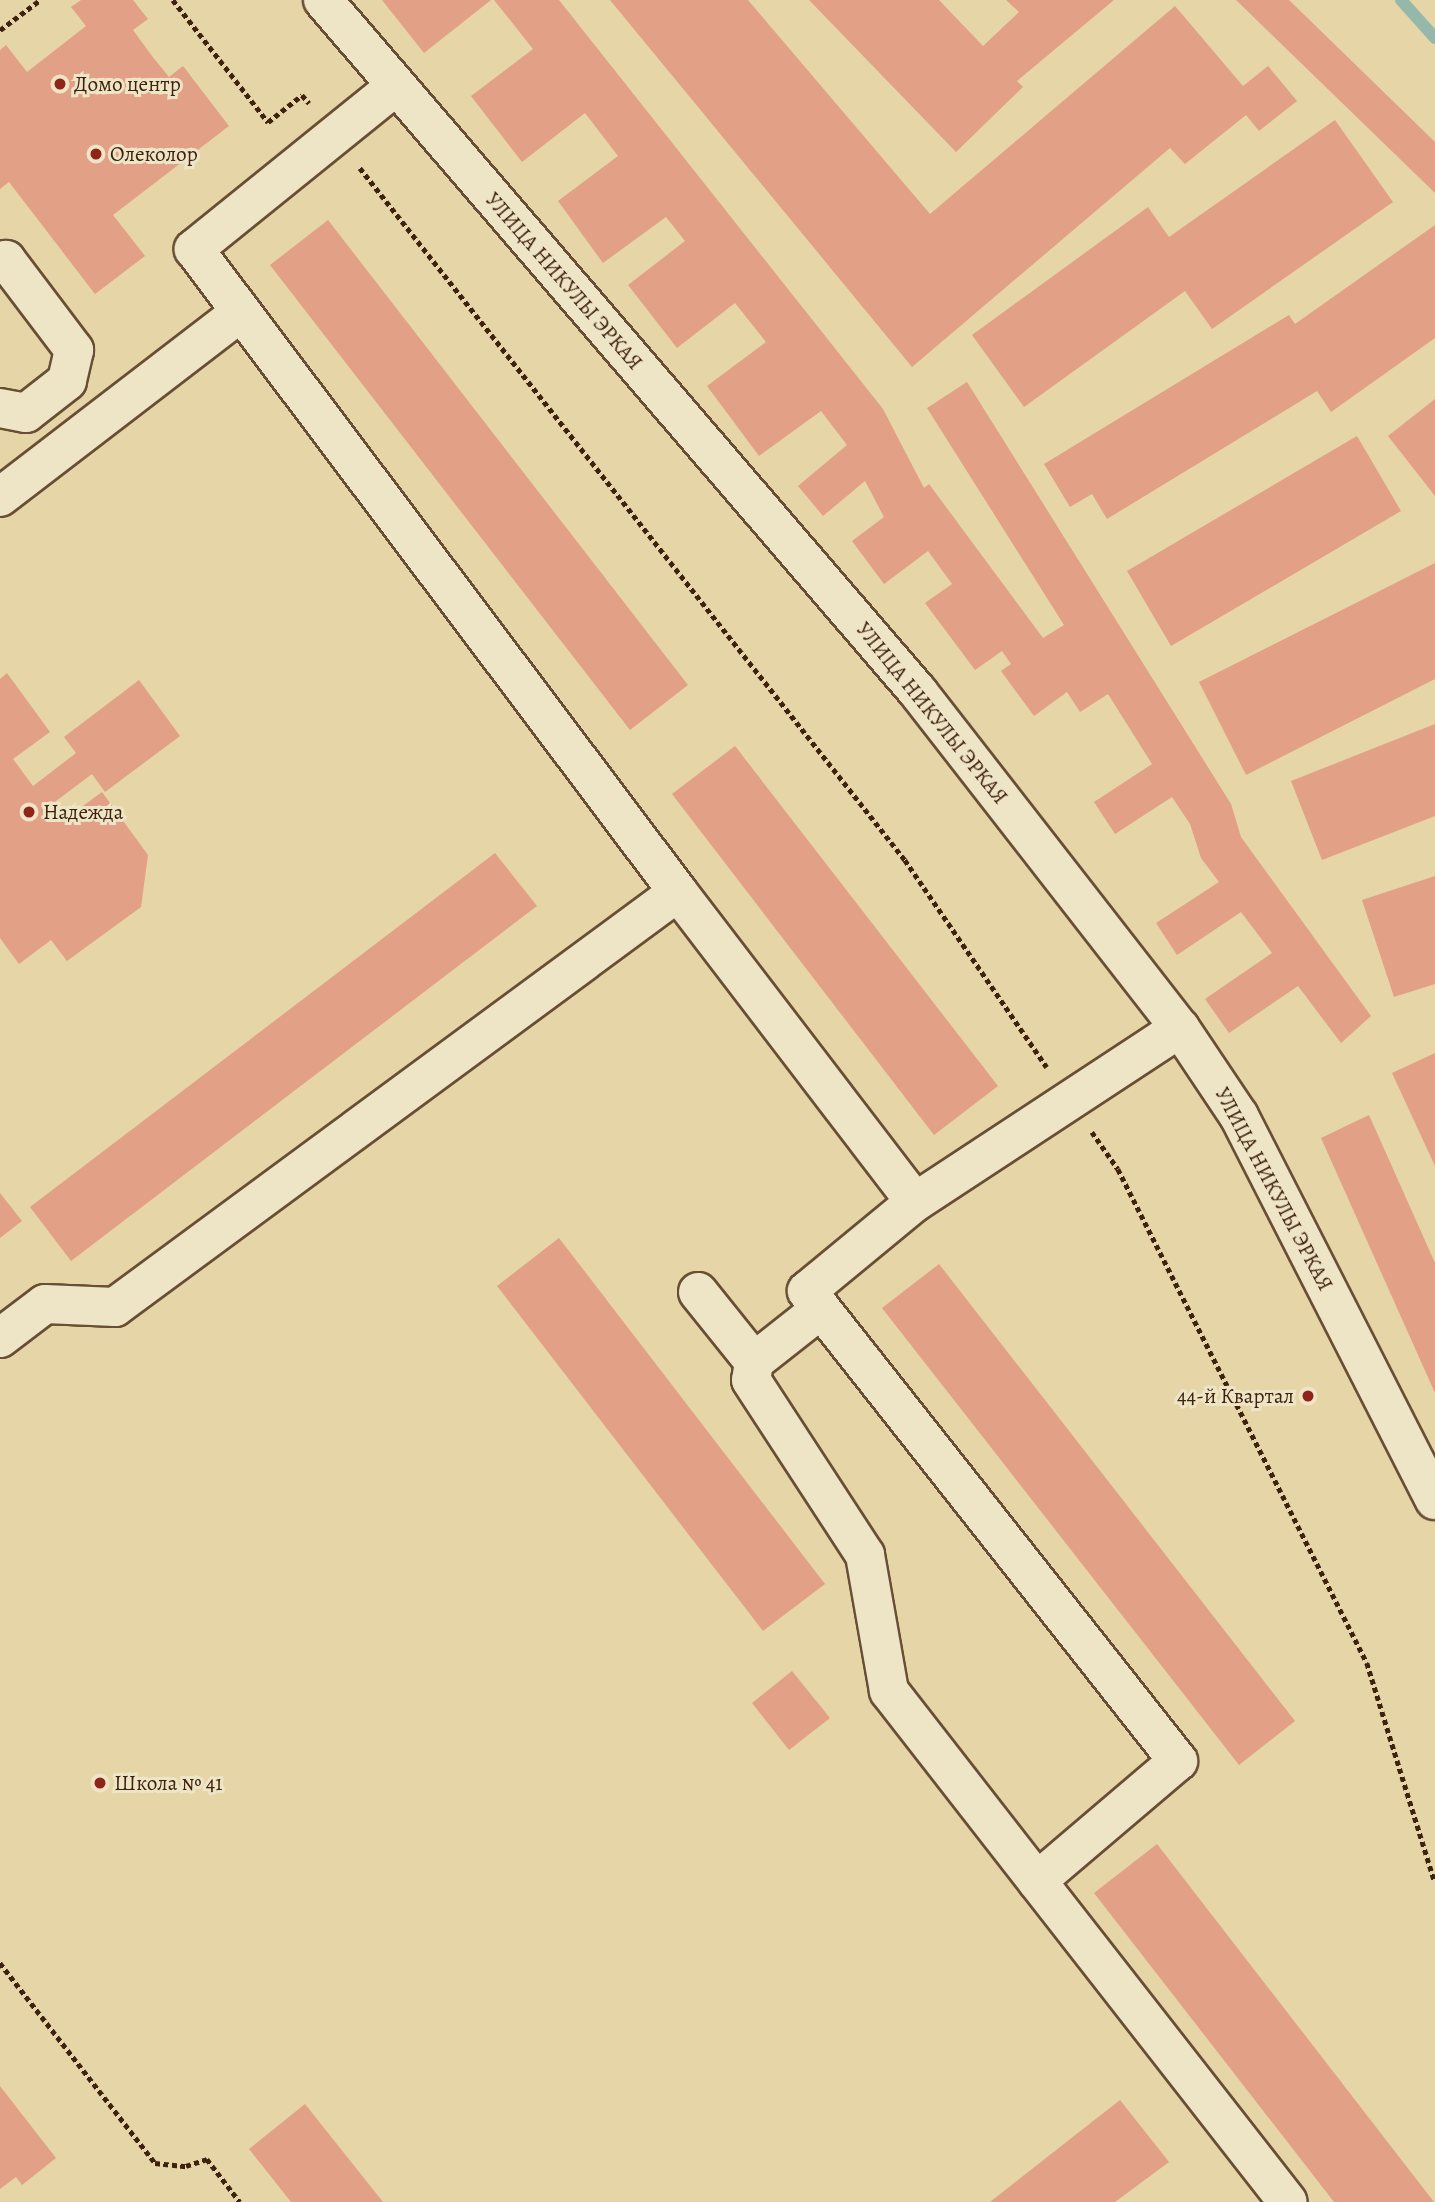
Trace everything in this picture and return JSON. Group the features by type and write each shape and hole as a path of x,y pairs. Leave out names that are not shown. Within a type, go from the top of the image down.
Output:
{"street":[{"name":"УЛИЦА НИКУЛЫ ЭРКАЯ","path":"323,0 918,692 1180,1028 1239,1116 1435,1500"},
{"path":"396,86 194,249 915,1202"},
{"path":"0,265 6,260 74,349 67,381 26,413 0,408"},
{"path":"0,496 241,312"},
{"path":"0,1338 46,1304 115,1307 678,892"},
{"path":"1037,1881 1178,1760 807,1291 915,1202 1180,1028"},
{"path":"698,1292 754,1362"},
{"path":"821,1309 754,1362 751,1380 775,1422 865,1555 890,1691 1288,2202"}],"path":[{"path":"0,30 40,0"},
{"path":"173,0 268,122 302,95 905,860 1118,1169 1367,1663 1435,1882"},
{"path":"0,1963 155,2163 186,2166 207,2159 240,2202"}],"building":[{"name":"Олеколор","path":"81,0 133,0 148,19 133,30 152,56 169,77 183,66 229,126 113,215 145,256 95,294 9,182 0,189 0,50 6,45 27,72 86,26 71,7"},
{"path":"382,0 491,0 424,53"},
{"path":"494,0 559,0 883,409 924,488 929,484 1043,638 1064,625 927,408 967,382 1231,804 1241,837 1371,1016 1341,1043 1298,986 1229,1033 1205,999 1272,953 1241,912 1177,955 1156,923 1219,882 1201,858 1190,824 1172,797 1115,834 1094,802 1152,764 1108,694 1080,712 1067,692 1034,716 1001,671 1011,664 1002,651 975,670 925,603 952,584 928,551 884,584 852,541 884,517 865,481 823,516 798,486 847,445 821,411 759,456 707,386 766,342 735,303 677,348 628,285 685,241 666,217 603,263 558,201 618,156 585,113 522,162 471,96 533,49"},
{"path":"610,0 748,0 930,214 1175,6 1243,86 1268,66 1297,101 1259,131 1246,115 1185,164 1170,148 912,367"},
{"path":"809,0 939,0 983,46 1019,12 1006,0 1114,0 1017,81 1023,87 956,152"},
{"path":"1236,0 1289,0 1435,142 1435,193"},
{"path":"1335,120 1393,202 1212,329 1185,291 1024,407 972,335 1148,207 1169,237"},
{"path":"328,220 688,685 630,730 270,265"},
{"path":"1435,225 1435,338 1331,412 1317,391 1107,519 1092,494 1070,507 1044,464 1289,315 1295,324"},
{"path":"1435,399 1435,496 1388,436"},
{"path":"1357,436 1401,511 1171,646 1127,571"},
{"path":"1435,563 1435,679 1246,775 1199,682"},
{"name":"Надежда","path":"7,673 50,732 13,759 33,786 76,753 64,737 139,680 180,736 105,792 92,774 52,804 64,820 102,792 148,855 141,907 67,961 51,940 19,964 0,938 0,679"},
{"path":"1435,724 1435,816 1322,860 1291,781"},
{"path":"735,746 998,1086 934,1135 672,794"},
{"path":"495,853 537,906 71,1261 30,1207"},
{"path":"1435,876 1435,984 1394,997 1362,900"},
{"path":"1435,1053 1435,1166 1392,1073"},
{"path":"1369,1115 1435,1263 1435,1393 1321,1138"},
{"path":"0,1193 22,1221 0,1238"},
{"path":"559,1238 825,1584 763,1631 497,1286"},
{"path":"939,1264 1295,1721 1239,1765 882,1308"},
{"path":"792,1671 830,1718 789,1750 752,1703"},
{"path":"1157,1844 1434,2202 1334,2202 1094,1893"},
{"path":"0,2086 56,2158 22,2185 16,2177 0,2189"},
{"path":"1120,2100 1169,2162 1115,2202 990,2202"},
{"path":"305,2104 383,2202 291,2202 249,2149"}],"waterway":[{"path":"1401,0 1435,38"}],"place":[{"name":"Домо центр","path":"60,84"},
{"name":"Олеколор","path":"96,154"},
{"name":"Надежда","path":"29,812"},
{"name":"44-й Квартал","path":"1308,1396"},
{"name":"Школа № 41","path":"100,1783"}]}
